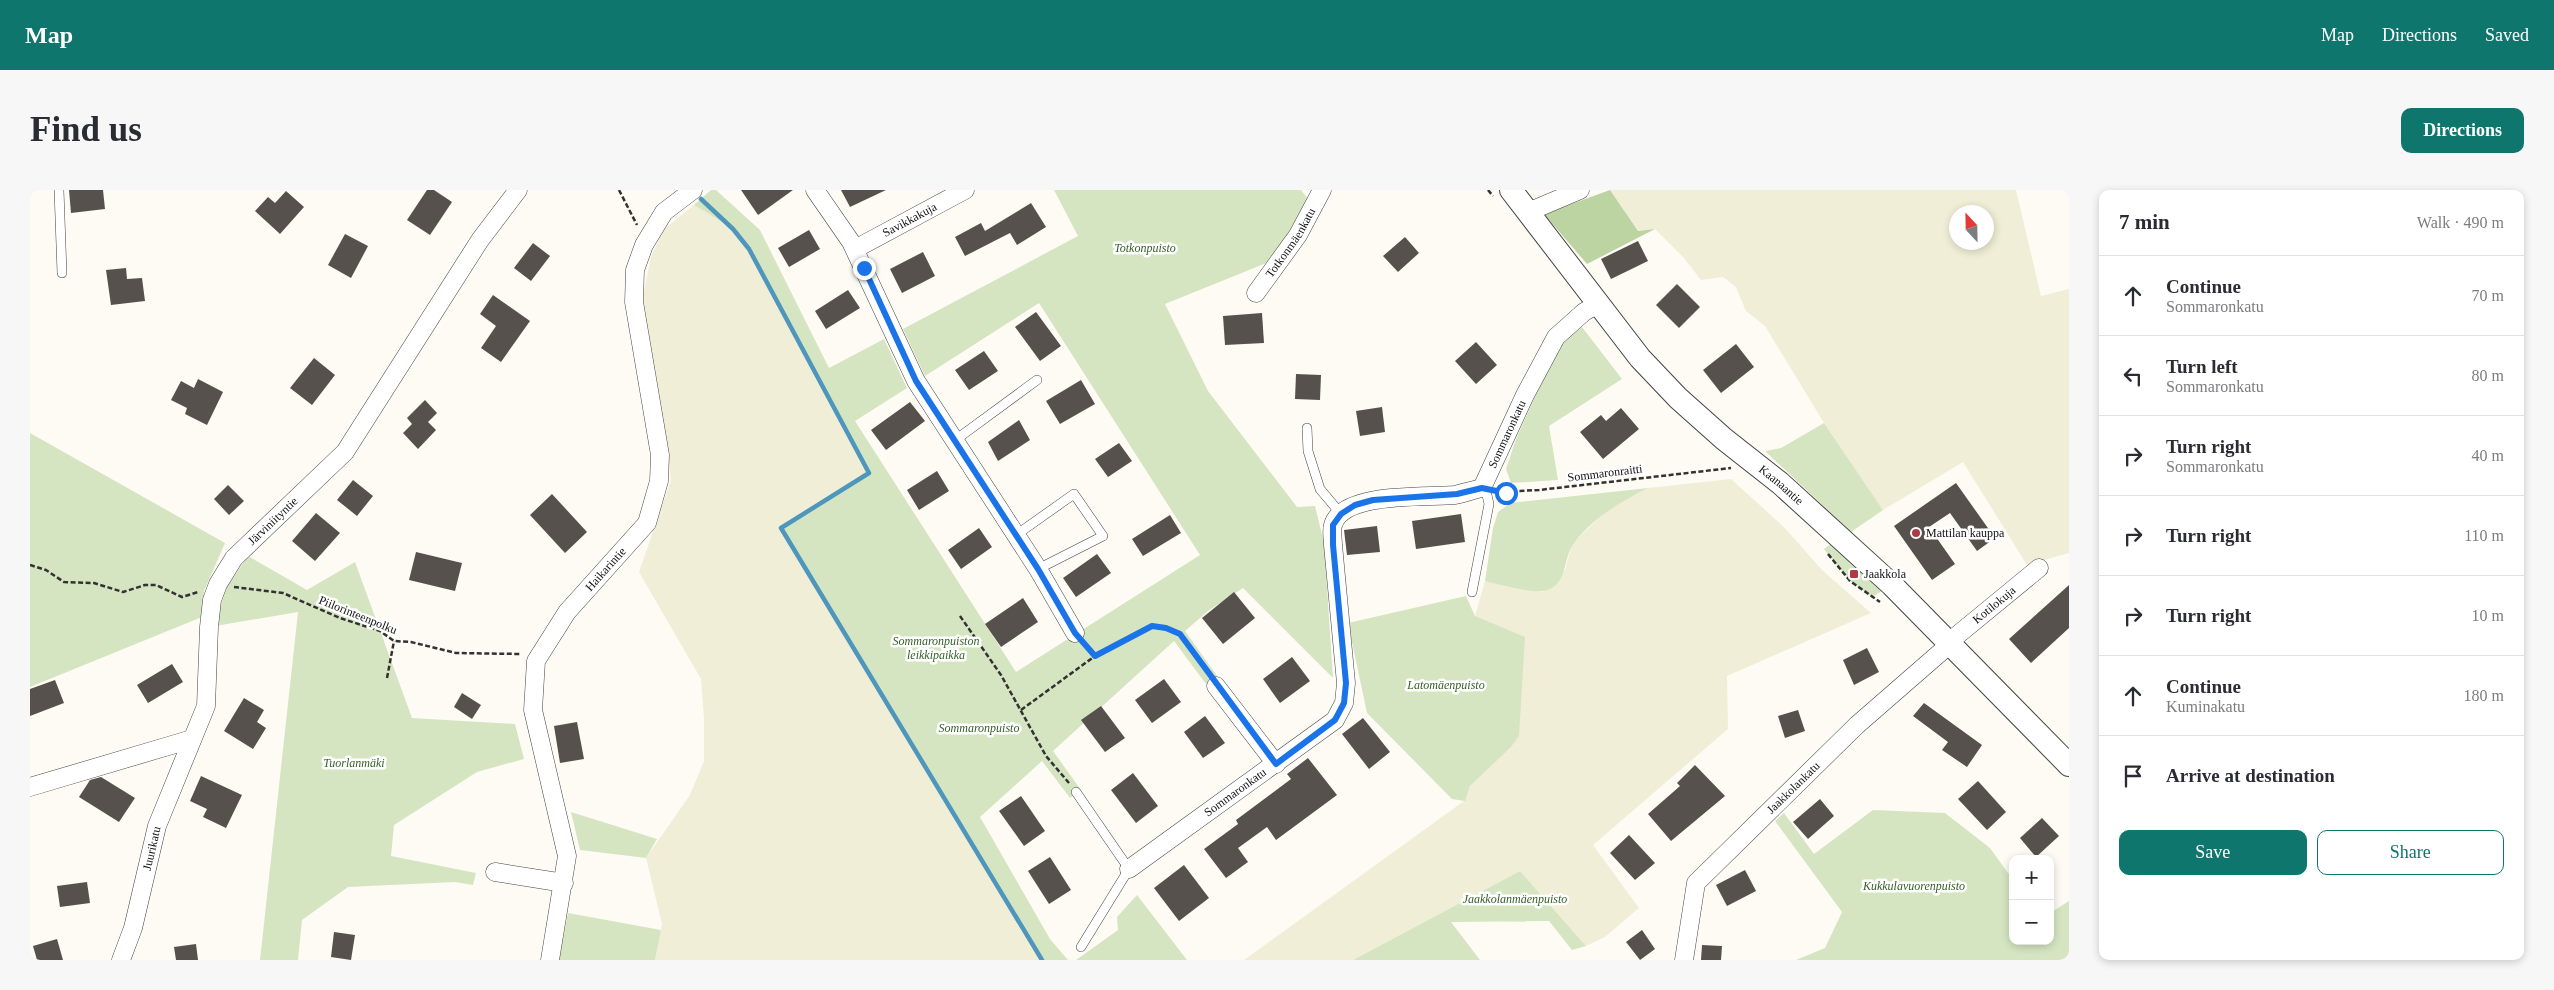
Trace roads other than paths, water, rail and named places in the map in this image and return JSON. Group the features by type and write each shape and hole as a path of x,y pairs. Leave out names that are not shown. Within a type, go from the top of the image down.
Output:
{"street":[{"name":"Järviniityntie","path":"192,739 206,706 207,651 215,592 234,558 345,452 480,240 518,190"},
{"name":"Haikarintie","path":"550,960 567,856 533,710 536,661 567,612 647,523 659,481 660,455 634,302 635,270 644,245 664,212 693,190"},
{"path":"815,190 855,249 916,381 1038,569 1075,633"},
{"name":"Savikkakuja","path":"855,249 965,190"},
{"name":"Totkonmäenkatu","path":"1256,293 1298,235 1322,190"},
{"name":"Kaanaantie","path":"1511,190 1640,358 1678,398 1840,537 1892,585 2069,765"},
{"path":"1528,212 1580,190"},
{"name":"Sommaronkatu","path":"1482,488 1525,395 1556,337 1584,312 1598,304"},
{"path":"1341,514 1355,505 1373,500 1457,494 1482,488"},
{"name":"Sommaronkatu","path":"1129,869 1335,720 1344,703 1346,683 1333,545 1333,525 1341,514"},
{"name":"Kotilokuja","path":"1949,642 2039,568"},
{"name":"Jaakkolankatu","path":"1684,960 1696,883 1857,725 1942,651 1949,642"},
{"path":"1216,686 1276,764"},
{"path":"30,788 192,739"},
{"name":"Juurikatu","path":"121,960 138,910 157,826 192,739"},
{"path":"495,872 564,883"}],"lane":[{"path":"59,190 62,272"},
{"path":"954,441 1037,380"},
{"path":"1307,428 1308,451 1320,489 1341,514"},
{"path":"1472,592 1489,504 1487,495 1482,488"},
{"path":"1016,535 1074,494 1103,536 1038,569"},
{"path":"1076,792 1129,869 1081,947"}],"waterway":[{"path":"701,199 733,229 749,249 869,473 781,528 1042,960"}],"place":[{"name":"Mattilan kauppa","path":"1916,533"},
{"name":"Jaakkola","path":"1854,574"}],"park label":[{"name":"Totkonpuisto","path":"1145,248"},
{"name":"Sommaronpuiston leikkipaikka","path":"936,648"},
{"name":"Latomäenpuisto","path":"1446,685"},
{"name":"Sommaronpuisto","path":"979,728"},
{"name":"Tuorlanmäki","path":"354,763"},
{"name":"Kukkulavuorenpuisto","path":"1914,886"},
{"name":"Jaakkolanmäenpuisto","path":"1515,899"}]}
